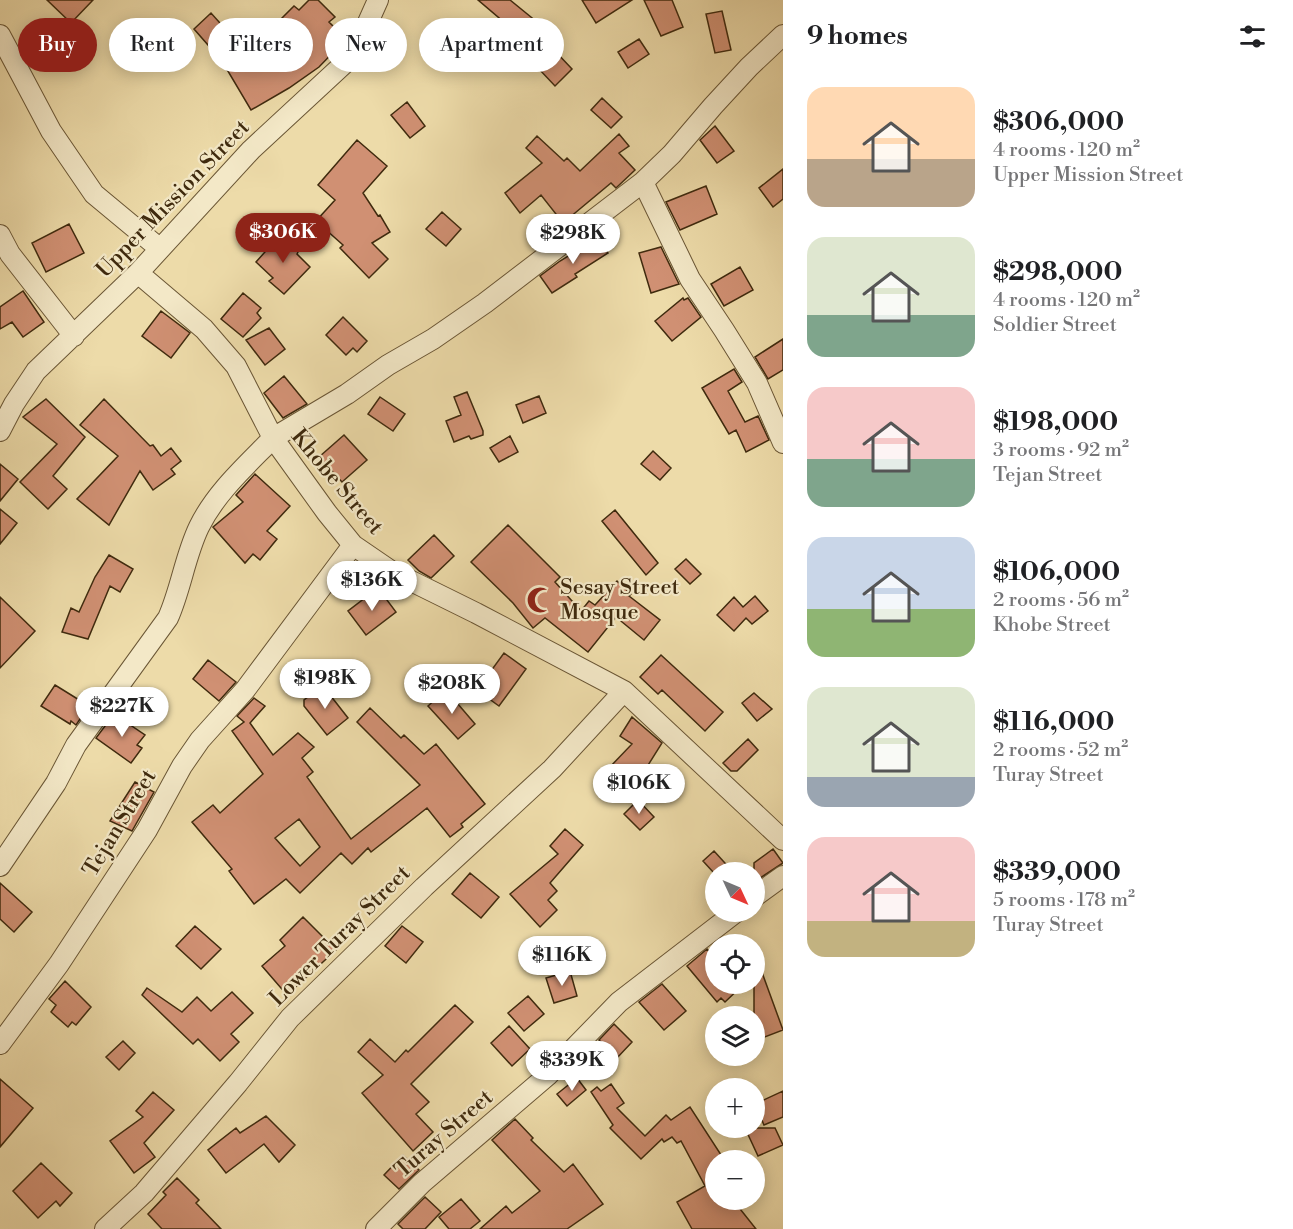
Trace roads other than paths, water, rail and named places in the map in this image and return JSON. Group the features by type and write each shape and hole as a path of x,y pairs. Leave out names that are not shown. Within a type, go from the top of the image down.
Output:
{"street":[{"name":"Upper Mission Street","path":"0,431 14,404 36,371 138,273 251,150 346,62 361,38 378,0"},
{"path":"138,273 204,329 236,366 273,438 433,339 485,303 643,182 672,154 712,106 749,67 783,35"},
{"path":"0,36 51,131 94,194 159,248"},
{"path":"643,182 690,279 757,383 783,443"},
{"path":"0,235 10,254 74,336"},
{"name":"Khobe Street","path":"0,866 56,783 76,745 168,618 178,597 183,573 199,527 235,477 273,438 353,545 391,571 624,691 783,840"},
{"name":"Tejan Street","path":"0,1044 59,964 147,830 182,766 200,740 245,690 353,545"},
{"name":"Lower Turay Street","path":"105,1229 144,1193 290,1018 423,887 552,769 624,691"},
{"path":"765,889 783,876"},
{"name":"Turay Street","path":"382,1227 422,1183 547,1076 620,1002 723,922"}],"place":[{"name":"Sesay Street Mosque","path":"540,600"}]}
